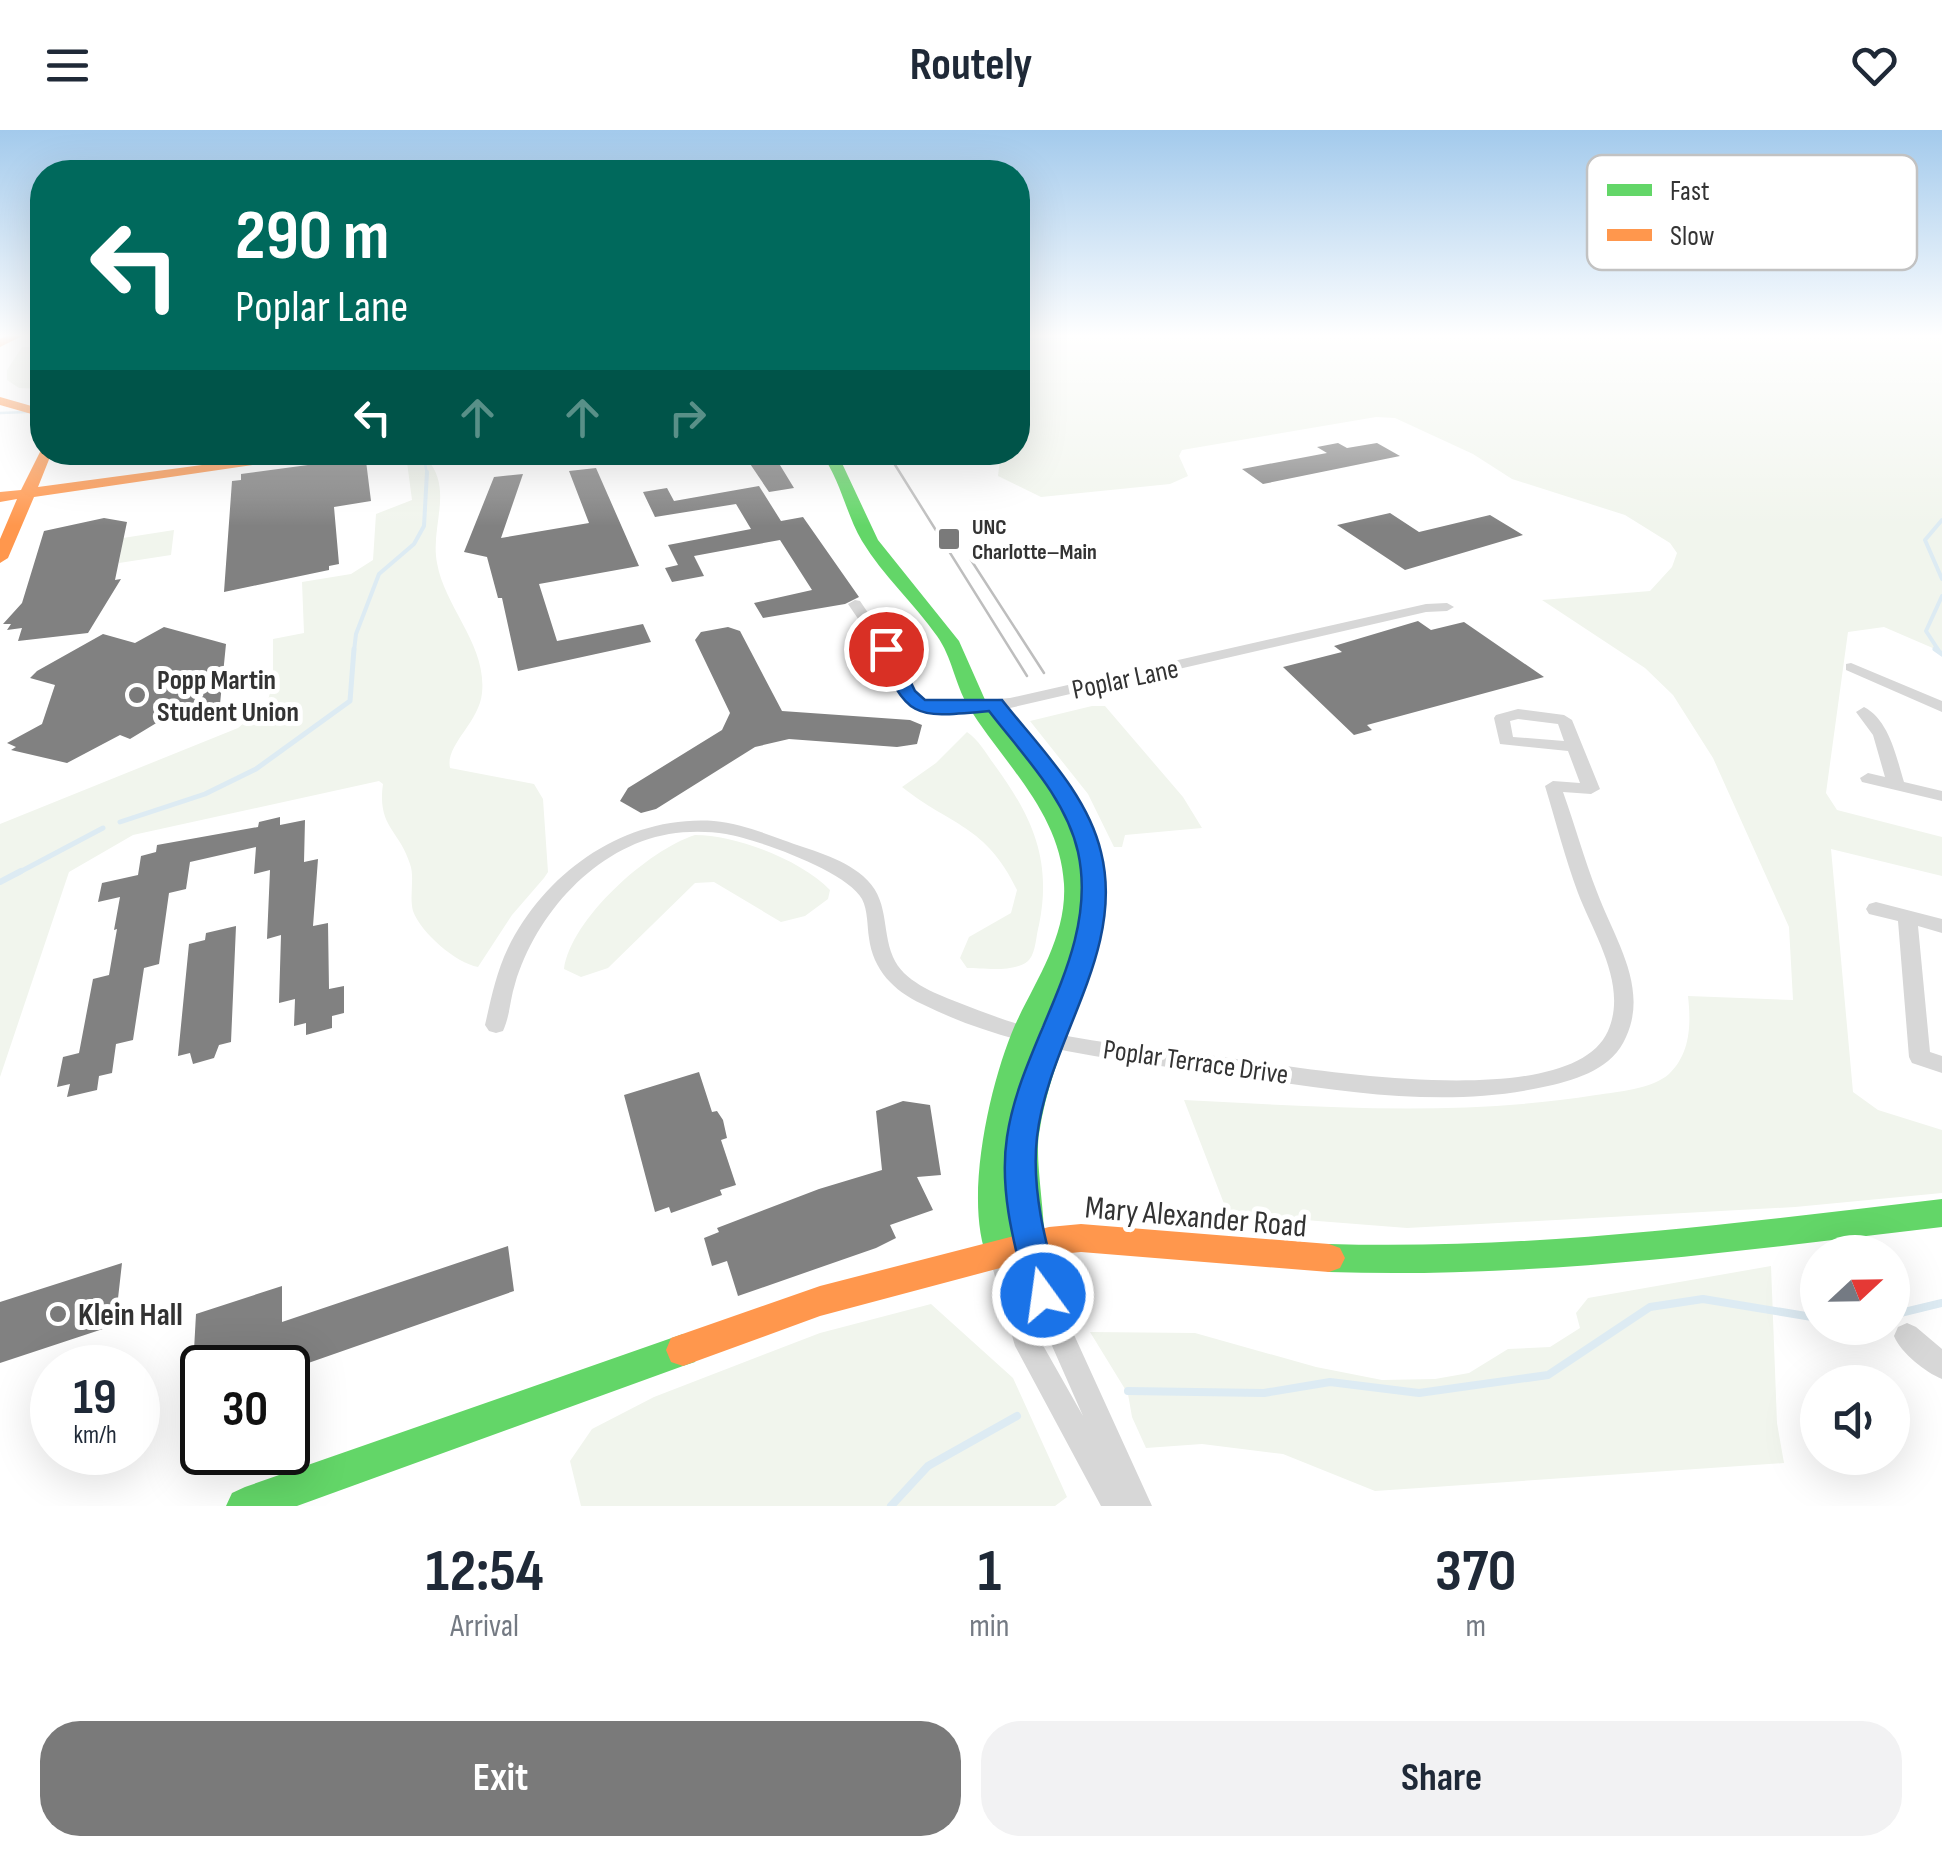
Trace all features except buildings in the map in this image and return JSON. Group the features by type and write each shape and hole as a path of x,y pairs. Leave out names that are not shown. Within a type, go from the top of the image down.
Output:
{"street":[{"path":"4,402 30,409"},
{"path":"0,558 38,465"},
{"path":"0,495 206,465"},
{"path":"25,491 231,465"},
{"path":"838,465 870,528 952,645 986,705 1055,808 1075,869 1076,904 1068,942 1025,1034 996,1131 994,1190 1000,1252 1024,1338 1117,1506"},
{"path":"851,465 870,528"},
{"name":"Poplar Lane","path":"855,604 891,657 913,702 932,709 986,705 1234,655 1426,608 1448,608"},
{"path":"1851,668 1942,707"},
{"path":"986,705 1074,810 1094,870 1092,930 1028,1103 1021,1140 1022,1201 1047,1305 1137,1506"},
{"path":"1864,712 1881,735 1896,784"},
{"name":"Poplar Terrace Drive","path":"496,1025 512,956 524,931 554,894 588,865 628,840 699,826 744,832 846,872 874,902 883,957 900,980 934,1000 1025,1034 1405,1090 1526,1082 1594,1060 1616,1036 1624,996 1554,786 1591,789 1574,748"},
{"path":"1868,778 1942,796"},
{"path":"1876,910 1942,926"},
{"path":"1907,917 1920,1057 1942,1065"},
{"name":"Mary Alexander Road","path":"245,1506 746,1325 888,1280 1030,1245 1081,1238 1322,1258 1475,1262 1588,1255 1942,1213"},
{"path":"1910,1339 1942,1366"}],"shaded area":[{"path":"1030,398 1942,398 1942,652 1884,627 1848,632 1826,793 1837,810 1942,837 1942,876 1831,849 1853,1092 1878,1110 1942,1130 1942,1193 1795,1207 1407,1228 1228,1214 1184,1100 1442,1108 1614,1093 1662,1079 1676,1066 1689,1027 1688,996 1793,1000 1789,927 1713,758 1673,695 1645,668 1542,600 1650,591 1672,567 1677,553 1670,543 1625,515 1512,479 1473,454 1395,418 1376,417 1182,450 1179,456 1188,476 1170,484 1041,497 998,476 999,465 1030,465"},
{"path":"407,465 431,465 439,483 436,549 441,580 472,643 482,675 480,704 452,751 450,768 534,784 543,799 548,872 544,878 512,915 478,967 450,953 417,920 412,905 410,864 386,819 383,784 379,781 133,835 69,872 0,1077 0,824 238,728 267,703 273,683 273,639 304,633 302,582 351,574 373,560 376,514 412,500"},
{"path":"174,530 171,555 119,563 123,538"},
{"path":"1105,706 1183,797 1202,828 1125,835 1122,847 1114,847 1088,794 1030,721"},
{"path":"967,732 983,748 1020,804 1041,860 1042,902 1034,949 1028,961 1015,967 967,968 960,958 969,937 1011,913 1017,890 1005,869 980,839 902,787 936,763"},
{"path":"695,835 748,844 785,859 830,890 828,899 805,916 781,922 714,882 695,883 608,968 581,977 564,969 581,929 614,889 656,855"},
{"path":"1771,1266 1777,1423 1784,1463 1375,1491 1283,1454 1202,1444 1146,1448 1132,1417 1128,1394 1090,1332 1195,1333 1316,1367 1382,1380 1435,1379 1469,1373 1508,1349 1550,1347 1580,1328 1576,1313 1588,1298"},
{"path":"931,1304 1013,1378 1067,1497 1055,1506 581,1506 570,1461 592,1429 654,1397 820,1333"}],"waterway":[{"path":"0,413 27,412"},
{"path":"425,465 427,474"},
{"path":"354,651 356,634 379,574 414,544 424,526 427,474"},
{"path":"1942,520 1925,540 1942,579"},
{"path":"1939,651 1926,631 1942,596"},
{"path":"120,822 205,794 256,769 350,701 354,649"},
{"path":"1935,649 1942,654"},
{"path":"16,874 103,828"},
{"path":"0,882 21,871"},
{"path":"1128,1391 1264,1393 1330,1382 1419,1393 1548,1375 1650,1307 1703,1299 1800,1315"},
{"path":"1910,1311 1942,1303"},
{"path":"891,1506 928,1466 1017,1416"}],"tram line":[{"path":"895,465 1027,676"},
{"path":"971,560 1044,673"}],"traffic: fast":[{"path":"837,465 870,540 950,641 976,702 1050,806 1072,858 1076,886 1070,932 1016,1056 1002,1111 995,1195 1000,1252"},
{"path":"1031,1245 1022,1184 1026,1123 1074,988 1092,919 1094,884 1089,849 1064,793"},
{"path":"1329,1258 1560,1255 1942,1213"},
{"path":"245,1506 683,1350"}],"traffic: slow":[{"path":"0,401 30,410"},
{"path":"0,558 39,465"},
{"path":"0,497 238,465"},
{"path":"683,1350 820,1301 1049,1241 1081,1238 1329,1258"}],"place":[{"name":"UNC Charlotte–Main","path":"949,539"},
{"name":"Popp Martin Student Union","path":"137,695"},
{"name":"Klein Hall","path":"58,1314"}],"route":[{"path":"886,649 906,694 918,705 940,710 994,704 1069,800 1089,849 1095,884 1092,930 1081,968 1032,1088 1021,1140 1023,1216 1043,1295"}]}
